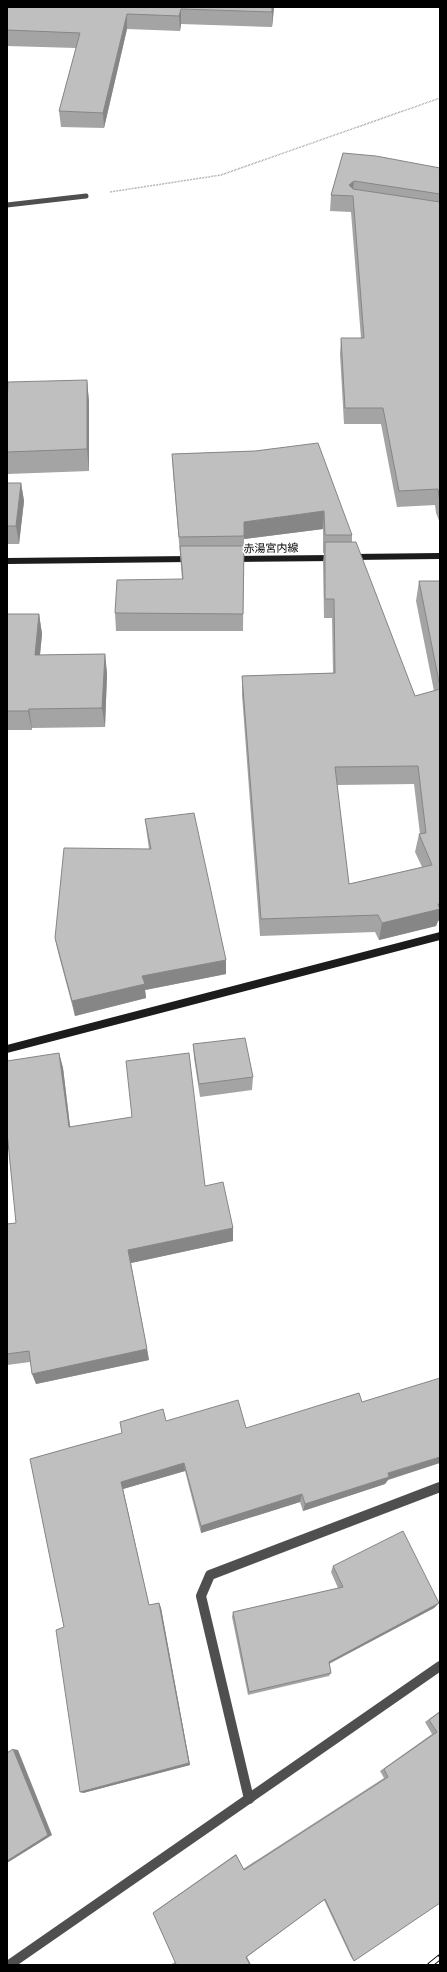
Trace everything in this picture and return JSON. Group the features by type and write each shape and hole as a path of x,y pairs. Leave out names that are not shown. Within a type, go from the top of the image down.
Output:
{"main road":[{"path":"346,557 440,556"},
{"name":"赤湯宮内線","path":"227,559 338,558"},
{"path":"7,561 196,559"},
{"path":"7,1049 440,936"}],"lane":[{"path":"7,205 86,196"},
{"path":"249,1799 201,1596 210,1575 440,1487"},
{"path":"9,1965 440,1666"}],"path":[{"path":"86,196 221,176 440,98"}],"building":[{"path":"7,7 272,7 272,12 181,9 179,16 127,14 103,113 59,111 80,33 7,30"},
{"path":"343,153 376,156 440,168 440,194 354,181 349,185 353,189 440,202 440,500 438,489 399,491 383,408 345,408 341,338 364,338 353,196 331,195"},
{"path":"87,380 87,449 7,452 8,382"},
{"path":"318,443 352,535 325,535 324,511 244,522 244,536 179,537 172,454 255,451"},
{"path":"7,483 21,483 16,526 7,526"},
{"path":"325,542 356,542 415,696 440,689 440,904 438,904 440,909 382,923 378,915 261,919 242,676 335,673 334,599 325,599","holes":["418,766 426,833 419,834 432,865 349,884 335,767"]},
{"path":"180,546 244,546 243,614 115,613 117,580 183,579"},
{"path":"419,581 440,581 440,687"},
{"path":"7,614 39,614 35,655 105,654 102,708 29,709 28,711 7,711"},
{"path":"194,813 226,960 142,976 145,984 72,1001 55,938 64,848 151,849 145,819"},
{"path":"245,1038 253,1077 199,1084 193,1044"},
{"path":"59,1053 69,1127 132,1117 126,1061 189,1053 205,1186 223,1182 233,1228 128,1250 147,1349 32,1374 29,1351 7,1354 7,1224 16,1223 7,1132 7,1061"},
{"path":"440,1378 440,1457 388,1473 389,1477 305,1504 302,1494 201,1526 184,1463 121,1482 149,1605 159,1603 189,1763 80,1792 56,1630 64,1627 30,1459 122,1433 120,1422 163,1409 166,1421 238,1400 246,1428 359,1393 362,1402"},
{"path":"403,1531 439,1603 329,1662 331,1673 249,1692 233,1612 343,1587 333,1566"},
{"path":"440,1712 440,1903 354,1961 325,1899 246,1957 250,1965 174,1965 176,1964 153,1913 236,1855 244,1870 388,1777 384,1769 437,1732 429,1720"},
{"path":"13,1749 48,1835 7,1861 7,1753"}],"railway":[{"path":"430,1965 440,1957"}]}
